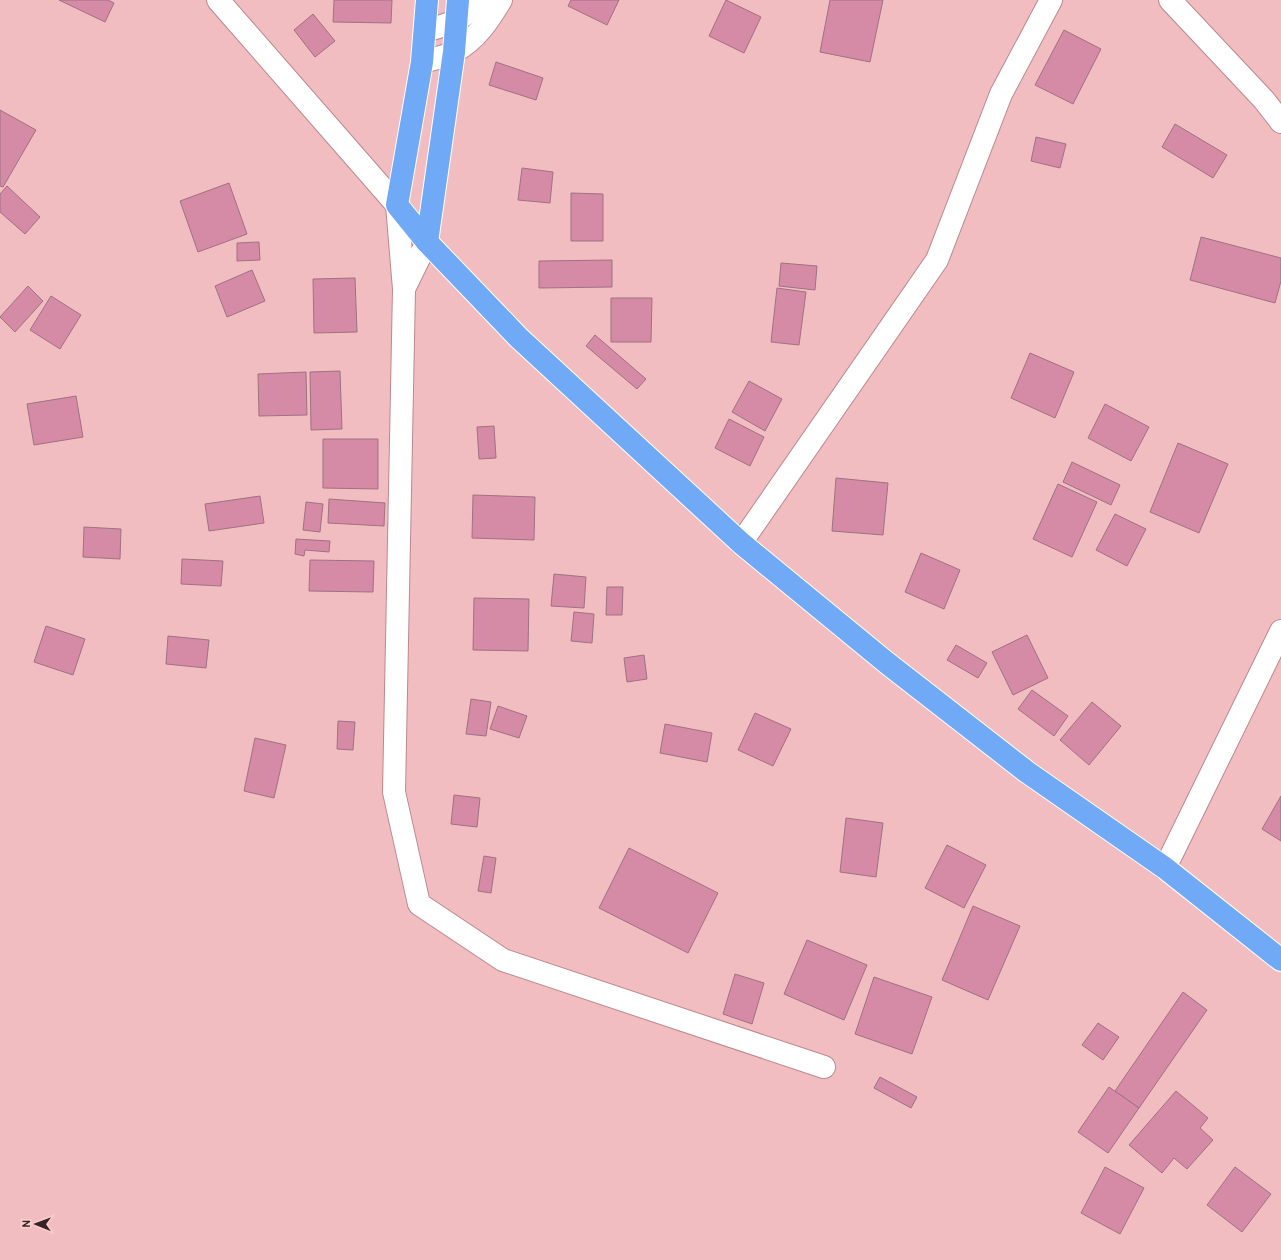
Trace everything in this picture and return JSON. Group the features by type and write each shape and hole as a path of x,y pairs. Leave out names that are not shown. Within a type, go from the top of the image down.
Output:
{"highway":[{"path":"427,0 422,62 397,205 428,242 519,338 741,543 887,663 1027,772 1165,868 1278,955"},
{"path":"428,242 454,52 457,11"}],"street":[{"path":"218,0 397,205 404,289 394,792 419,904 502,960 824,1067"},
{"path":"425,31 457,11 469,11 478,0"},
{"path":"422,62 454,52 468,43 484,26 501,0"},
{"path":"741,543 937,260 1001,94 1051,0"},
{"path":"1170,0 1264,100 1281,122"},
{"path":"404,289 428,242"},
{"path":"1165,868 1281,631"}],"building":[{"path":"59,0 108,0 114,3 105,22"},
{"path":"334,0 392,0 391,23 333,22"},
{"path":"571,0 619,0 607,25 568,6"},
{"path":"726,0 761,17 744,53 709,36"},
{"path":"830,0 883,0 870,62 820,52"},
{"path":"313,14 335,41 315,57 294,30"},
{"path":"1064,30 1101,49 1073,104 1035,85"},
{"path":"496,62 543,78 536,100 489,85"},
{"path":"0,110 36,130 3,187 0,186"},
{"path":"1175,124 1227,155 1213,178 1162,147"},
{"path":"1036,137 1066,144 1060,168 1031,161"},
{"path":"522,168 553,172 550,203 518,200"},
{"path":"229,183 247,234 198,252 180,201"},
{"path":"7,186 40,217 25,234 0,212 0,194"},
{"path":"571,193 603,194 603,241 571,241"},
{"path":"1201,237 1281,258 1281,281 1275,303 1190,280"},
{"path":"259,242 260,260 237,261 237,243"},
{"path":"612,260 612,287 539,288 539,261"},
{"path":"781,263 817,266 815,290 779,286"},
{"path":"252,270 265,301 227,317 215,286"},
{"path":"355,278 357,332 314,333 313,279"},
{"path":"28,286 43,301 15,332 0,317"},
{"path":"777,288 806,292 799,345 771,342"},
{"path":"51,296 81,315 60,349 30,330"},
{"path":"611,298 652,298 651,342 611,342"},
{"path":"595,335 646,379 637,389 586,346"},
{"path":"1030,353 1074,372 1055,418 1011,398"},
{"path":"340,371 342,429 311,430 310,372"},
{"path":"306,372 307,415 259,416 258,374"},
{"path":"749,381 782,399 765,431 732,412"},
{"path":"76,396 83,437 34,445 27,404"},
{"path":"1105,404 1149,427 1131,461 1088,438"},
{"path":"729,419 764,437 750,466 715,448"},
{"path":"494,426 496,458 479,459 477,427"},
{"path":"323,439 378,439 378,489 323,488"},
{"path":"1178,443 1228,464 1199,533 1150,512"},
{"path":"1072,462 1120,485 1111,505 1063,482"},
{"path":"836,478 888,483 883,535 832,531"},
{"path":"1058,484 1097,502 1072,557 1033,539"},
{"path":"473,495 535,497 534,540 472,538"},
{"path":"260,496 264,523 209,531 205,504"},
{"path":"329,499 385,503 384,526 328,523"},
{"path":"306,502 323,504 320,532 303,530"},
{"path":"1115,514 1146,529 1127,566 1096,550"},
{"path":"84,527 121,529 120,559 83,557"},
{"path":"296,539 330,541 329,552 305,550 304,556 295,554"},
{"path":"921,553 960,570 944,609 905,592"},
{"path":"182,559 223,561 221,586 181,584"},
{"path":"310,560 374,561 373,592 309,591"},
{"path":"554,574 586,577 584,608 551,606"},
{"path":"607,587 623,587 622,615 606,615"},
{"path":"474,598 529,599 528,651 473,650"},
{"path":"574,612 594,614 592,643 571,641"},
{"path":"46,626 85,639 73,675 34,662"},
{"path":"1027,635 1048,678 1013,695 992,652"},
{"path":"168,636 209,640 206,668 166,664"},
{"path":"956,645 987,663 978,678 947,660"},
{"path":"644,655 647,679 627,682 624,658"},
{"path":"1032,690 1068,716 1054,736 1018,709"},
{"path":"471,699 491,702 486,736 466,734"},
{"path":"1092,702 1121,726 1089,765 1060,740"},
{"path":"498,706 527,716 519,738 490,729"},
{"path":"755,713 791,729 773,766 738,750"},
{"path":"338,721 355,722 353,750 337,749"},
{"path":"665,724 712,733 707,762 660,753"},
{"path":"255,738 286,745 274,798 244,791"},
{"path":"454,795 480,798 477,827 451,824"},
{"path":"1281,796 1281,841 1262,829"},
{"path":"846,818 883,823 876,877 840,872"},
{"path":"947,845 986,865 964,908 925,888"},
{"path":"629,848 718,893 688,953 599,908"},
{"path":"484,856 496,858 491,893 478,891"},
{"path":"973,906 1020,926 988,1000 942,980"},
{"path":"807,940 867,965 844,1020 784,994"},
{"path":"735,974 764,983 752,1024 723,1014"},
{"path":"874,977 932,997 912,1054 855,1034"},
{"path":"1183,992 1207,1010 1139,1108 1115,1091"},
{"path":"1098,1023 1119,1037 1103,1060 1082,1045"},
{"path":"880,1077 917,1097 911,1108 874,1088"},
{"path":"1109,1087 1139,1108 1108,1153 1078,1132"},
{"path":"1176,1091 1208,1118 1200,1128 1213,1140 1187,1169 1174,1158 1162,1173 1129,1145"},
{"path":"1105,1167 1144,1188 1120,1234 1081,1213"},
{"path":"1235,1167 1271,1194 1242,1232 1207,1205"}]}
